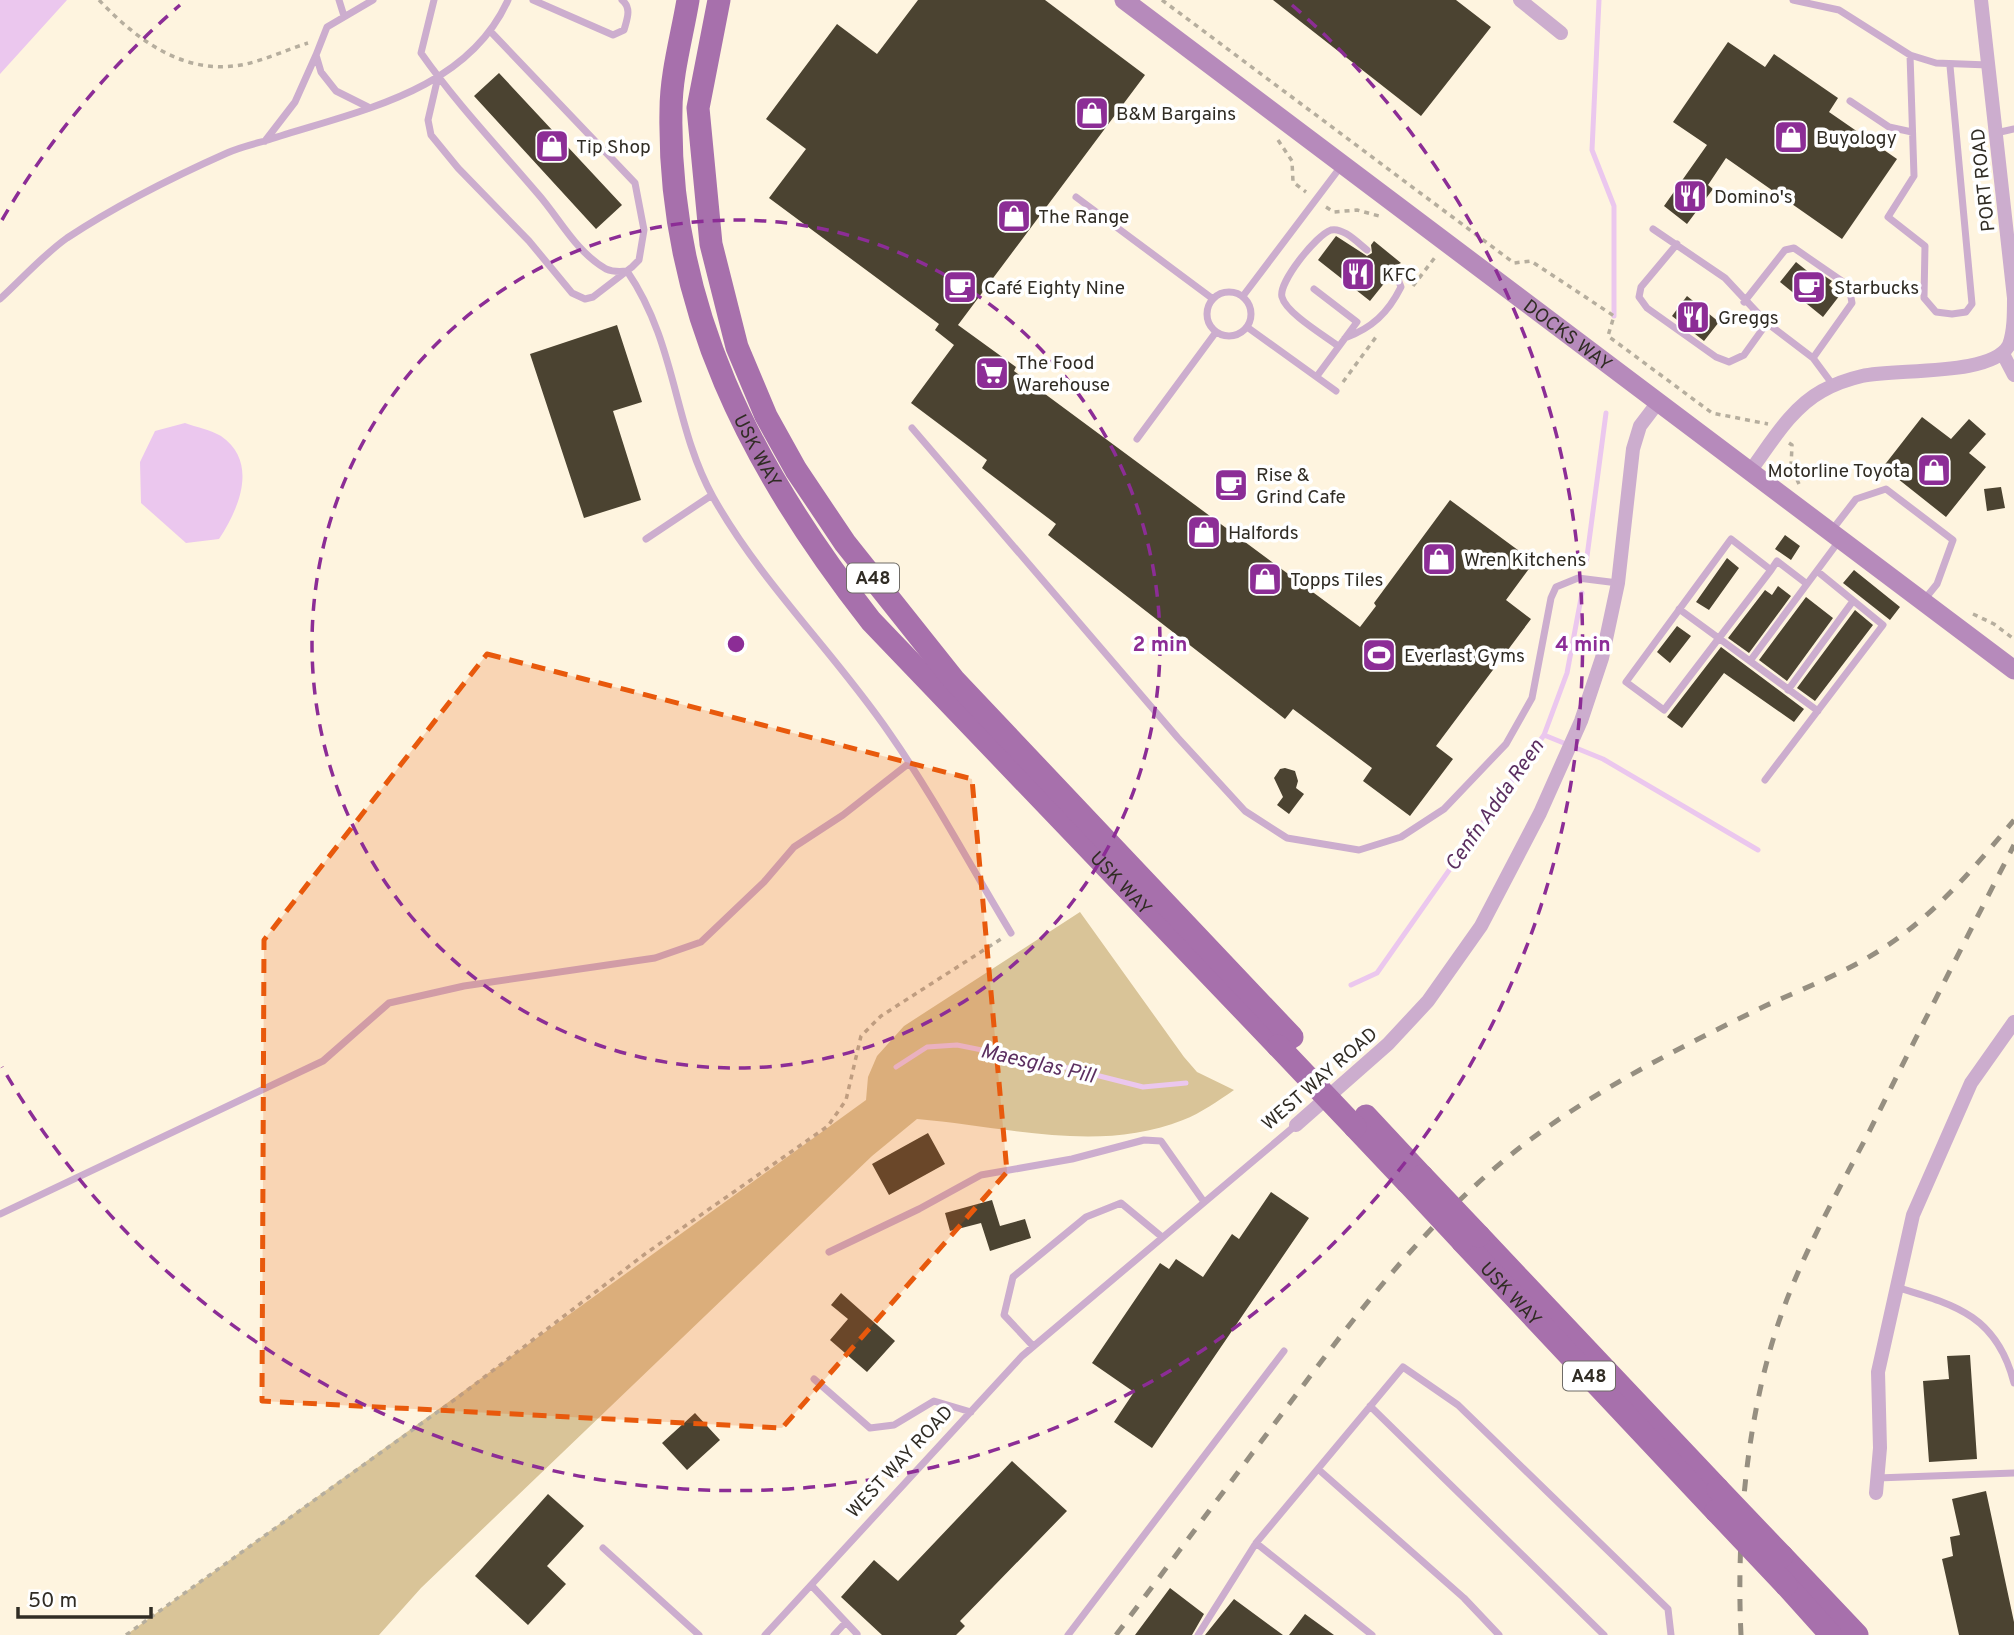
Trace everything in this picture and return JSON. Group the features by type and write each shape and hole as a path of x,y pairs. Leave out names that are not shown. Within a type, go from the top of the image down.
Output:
{"main road":[{"name":"USK WAY","path":"688,0 671,107 674,198 682,255 698,316 735,411 771,477 825,562 871,621 1285,1042 1717,1500 1786,1585 1831,1635"},
{"name":"USK WAY","path":"719,0 698,108 711,244 737,347 766,416 796,470 845,543 954,680 1285,1042"},
{"name":"USK WAY","path":"1717,1500 1782,1556 1857,1635"}],"street":[{"name":"DOCKS WAY","path":"1124,0 2014,670"},
{"path":"1520,0 1561,33"},
{"name":"PORT ROAD","path":"1981,0 1996,133 2010,210 2014,334 2003,354"},
{"path":"1751,470 1802,405 1834,386 1863,376 1978,365 2003,354 2014,375"},
{"name":"WEST WAY ROAD","path":"1296,1125 1404,1029 1445,979 1481,926 1540,813 1581,721 1602,659 1618,583 1633,449 1640,426 1659,401"},
{"path":"1876,1493 1878,1372 1913,1215 1941,1147 1972,1083 2014,1022"}],"lane":[{"path":"339,0 344,16"},
{"path":"265,141 295,102 327,27 373,0"},
{"path":"434,0 421,53 438,77 540,196 557,223 606,268 617,273 627,271"},
{"path":"0,299 66,239 151,190 230,151 368,107 438,77 462,62 491,32 508,0"},
{"path":"533,0 613,35 624,30 629,14 622,0"},
{"path":"1793,0 1839,10 1910,54 1950,65 1989,65"},
{"path":"438,77 428,120 431,135 458,168 529,241 565,286 577,297 593,297 627,271 639,260 643,245 642,213 635,183 491,32"},
{"path":"316,54 321,72 336,91 368,107"},
{"path":"1910,54 1914,176 1888,217 1925,246 1924,298 1936,312 1952,314 1966,312 1972,304 1950,65"},
{"path":"1850,101 1889,127 1912,132"},
{"path":"1996,133 2014,129"},
{"path":"1243,296 1343,164"},
{"path":"1076,197 1213,299"},
{"path":"1653,229 1725,278 1744,302 1767,323 1813,358 1834,386"},
{"path":"1338,346 1286,305 1281,287 1321,236 1331,230 1340,230 1367,250"},
{"path":"1677,244 1641,287 1639,298 1647,308 1716,357 1729,362 1744,355 1767,323"},
{"path":"1744,302 1785,250 1794,247 1849,286 1852,303 1813,358"},
{"path":"627,271 652,311 695,454 712,495 750,558 890,733 1011,933"},
{"path":"1344,338 1368,330 1395,299 1401,287 1395,271"},
{"path":"1314,289 1357,322 1317,376"},
{"path":"1230,291 1243,296 1252,314 1247,327 1236,335 1216,332 1207,312 1213,299 1230,291"},
{"path":"1247,327 1336,391"},
{"path":"1137,439 1216,332"},
{"path":"912,428 1178,738 1245,811 1287,838 1359,850 1401,837 1444,809 1506,744 1532,698 1551,598 1556,587 1578,578 1618,583"},
{"path":"1750,661 1817,571 1856,499 1886,489 1953,540 1937,584 1924,600"},
{"path":"646,539 712,495"},
{"path":"1771,570 1731,540 1626,682 1664,710 1771,570 1777,561 1807,584"},
{"path":"1765,780 1883,625 1817,571"},
{"path":"1788,690 1853,601"},
{"path":"1679,609 1818,712"},
{"path":"0,1214 323,1061 350,1041 389,1003 464,986 655,958 701,942 764,882 794,847 843,815 908,764"},
{"name":"WEST WAY ROAD","path":"765,1635 1033,1346 1296,1125"},
{"path":"829,1252 919,1209 981,1175 1072,1159 1144,1140 1161,1141 1204,1202"},
{"path":"1033,1346 1004,1315 1013,1277 1086,1217 1121,1203 1162,1237"},
{"path":"1895,1287 1958,1309 1992,1332 2003,1351 2014,1383"},
{"path":"1068,1635 1284,1351"},
{"path":"1198,1635 1256,1544 1403,1367 1458,1405 1668,1609 1671,1635"},
{"path":"814,1379 870,1428 894,1425 934,1401 971,1412"},
{"path":"1370,1406 1604,1635"},
{"path":"1318,1469 1464,1598 1499,1635"},
{"path":"1877,1478 2014,1473"},
{"path":"1256,1544 1372,1635"},
{"path":"603,1548 699,1635"},
{"path":"811,1585 857,1634"},
{"path":"834,1635 846,1622"}],"path":[{"path":"99,0 116,18 159,52 194,65 240,65 320,39"},
{"path":"1162,0 1514,263 1531,261 1614,316 1608,336 1712,413 1767,423 1792,445 1791,467 1799,486"},
{"path":"1963,610 1994,624 2014,639"},
{"path":"126,1635 457,1398 645,1254 828,1126 846,1100 861,1036 881,1016 1011,933"}],"highlighted area":[{"path":"487,654 972,779 1007,1172 782,1428 262,1401 264,940"}],"shaded area":[{"path":"0,0 67,0 0,74"},
{"path":"185,423 221,436 233,447 240,459 242,486 233,514 219,539 186,543 141,503 140,462 155,431"},
{"path":"1080,912 1184,1057 1197,1072 1234,1090 1183,1120 1151,1130 1118,1135 1051,1135 917,1119 872,1156 421,1588 379,1635 126,1635 866,1100 868,1077 877,1056 904,1026"}],"building":[{"path":"918,0 1045,0 1145,75 958,325 1016,367 1014,371 1360,627 1376,606 1374,603 1450,500 1534,562 1506,600 1531,619 1436,746 1453,759 1410,816 1363,781 1372,768 1293,709 1285,719 1048,535 1056,524 982,468 987,460 911,403 954,345 935,330 939,324 769,198 806,149 766,119 837,24 877,54"},
{"path":"1273,0 1456,0 1491,27 1421,116"},
{"path":"1728,42 1765,67 1774,54 1838,98 1829,112 1897,159 1842,239 1726,158 1708,185 1713,189 1687,224 1664,206 1707,145 1673,122"},
{"path":"499,73 622,205 596,229 474,96"},
{"path":"1336,236 1367,256 1372,253 1371,245 1374,241 1401,263 1390,268 1390,276 1370,301 1318,260"},
{"path":"1796,262 1816,278 1820,273 1832,281 1829,285 1840,295 1823,317 1780,282"},
{"path":"1687,296 1719,322 1704,341 1672,316"},
{"path":"617,325 642,402 613,411 641,500 584,518 530,354"},
{"path":"1922,417 1951,439 1969,419 1986,434 1969,453 1986,467 1946,517 1883,467"},
{"path":"2001,487 2005,508 1987,511 1984,489"},
{"path":"1785,535 1800,546 1791,560 1775,549"},
{"path":"1727,558 1739,568 1709,610 1696,602"},
{"path":"1854,570 1900,607 1890,620 1843,583"},
{"path":"1778,586 1791,596 1749,653 1728,638 1765,590 1772,595"},
{"path":"1806,597 1833,618 1787,681 1759,660"},
{"path":"1855,610 1873,625 1815,701 1797,688"},
{"path":"1677,626 1691,636 1670,663 1657,652"},
{"path":"1721,647 1804,709 1794,722 1724,673 1682,728 1667,717"},
{"path":"1280,769 1295,771 1298,781 1296,788 1304,794 1289,814 1277,805 1283,797 1274,778"},
{"path":"928,1133 945,1164 889,1195 872,1164"},
{"path":"1271,1192 1309,1218 1152,1448 1114,1422 1134,1392 1092,1363 1160,1263 1169,1269 1176,1259 1203,1277 1232,1234 1239,1239"},
{"path":"992,1200 1000,1226 1025,1219 1031,1238 990,1251 981,1223 950,1231 945,1213"},
{"path":"841,1293 895,1341 867,1372 830,1340 848,1319 831,1305"},
{"path":"1970,1355 1977,1459 1929,1462 1923,1381 1949,1379 1947,1356"},
{"path":"695,1413 720,1440 687,1470 662,1443"},
{"path":"1012,1461 1067,1511 960,1621 965,1626 956,1635 882,1635 841,1597 874,1560 898,1581"},
{"path":"1986,1491 2014,1622 2014,1635 1959,1635 1942,1559 1953,1556 1950,1537 1960,1535 1952,1499"},
{"path":"548,1494 584,1526 547,1566 566,1584 528,1625 475,1576"},
{"path":"1170,1588 1204,1614 1192,1635 1135,1635"},
{"path":"1234,1599 1283,1635 1205,1635"},
{"path":"1305,1614 1334,1635 1289,1635"}],"waterway":[{"path":"1599,0 1592,150 1614,206 1614,316"},
{"name":"Cenfn Adda Reen","path":"1586,564 1606,413"},
{"name":"Cenfn Adda Reen","path":"1351,985 1377,973 1544,735 1567,673 1582,593"},
{"path":"1544,735 1603,759 1758,850"},
{"name":"Maesglas Pill","path":"896,1067 927,1047 957,1045 1052,1064 1143,1087 1186,1083"}],"railway":[{"path":"1116,1635 1372,1296 1434,1226 1501,1163 1565,1115 1648,1065 1765,1006 1839,973 1882,949 1936,906 1969,873 2014,820"},
{"path":"1741,1635 1740,1555 1747,1471 1761,1388 1783,1310 1822,1220 2014,845"}],"place":[{"name":"B&M Bargains","path":"1092,113"},
{"name":"Buyology","path":"1791,137"},
{"name":"Tip Shop","path":"552,146"},
{"name":"Domino's","path":"1690,196"},
{"name":"The Range","path":"1014,216"},
{"name":"KFC","path":"1358,274"},
{"name":"Café Eighty Nine","path":"960,287"},
{"name":"Starbucks","path":"1809,287"},
{"name":"Greggs","path":"1693,317"},
{"name":"The Food Warehouse","path":"992,373"},
{"name":"Motorline Toyota","path":"1934,470"},
{"name":"Rise & Grind Cafe","path":"1231,485"},
{"name":"Halfords","path":"1204,532"},
{"name":"Wren Kitchens","path":"1439,559"},
{"name":"Topps Tiles","path":"1265,579"},
{"name":"Everlast Gyms","path":"1379,655"}]}
